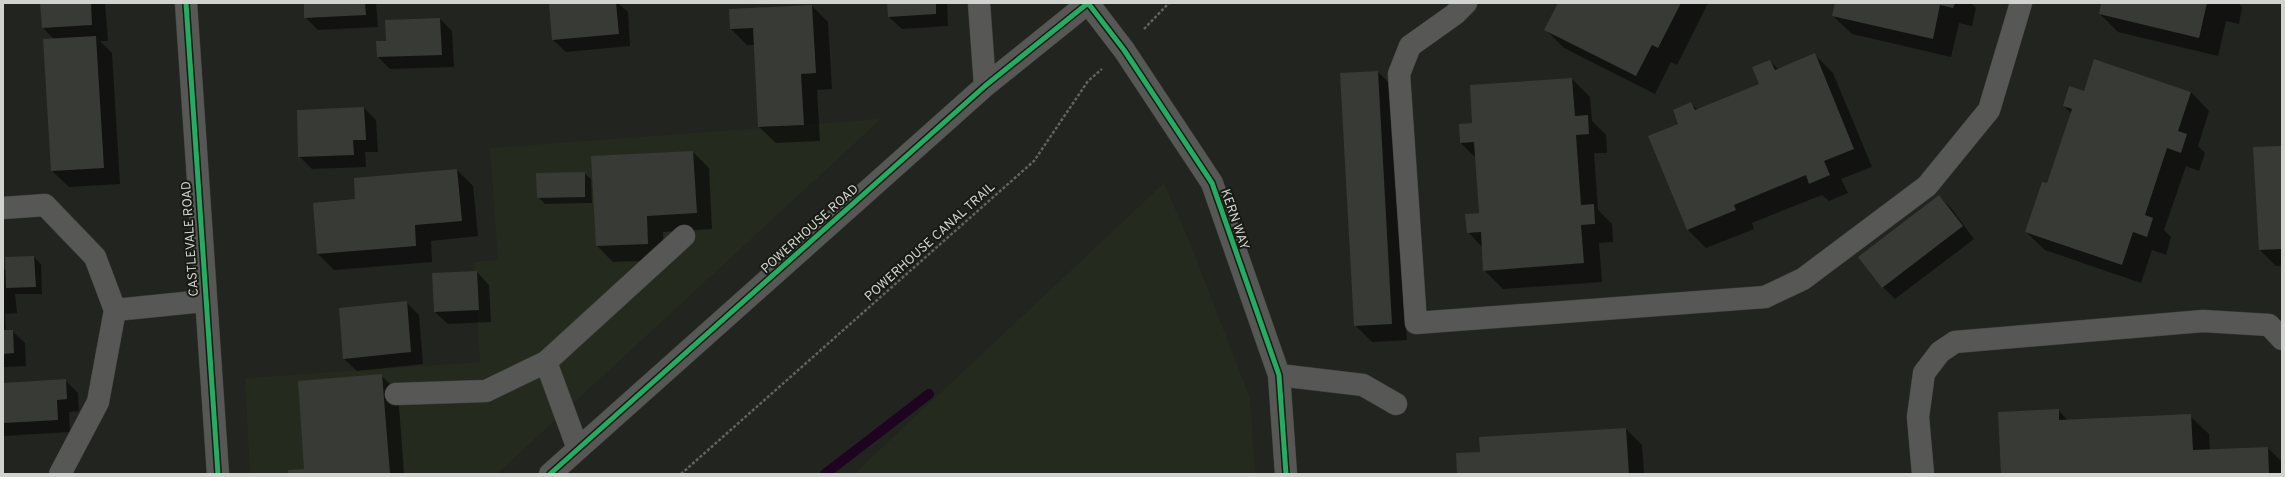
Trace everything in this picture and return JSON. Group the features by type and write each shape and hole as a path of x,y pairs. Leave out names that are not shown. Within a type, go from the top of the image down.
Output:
{"street":[{"name":"CASTLEVALE ROAD","path":"186,3 204,301 218,474"},
{"path":"979,3 985,86"},
{"name":"POWERHOUSE ROAD","path":"550,474 985,86 1088,3"},
{"name":"KERN WAY","path":"1088,3 1124,50 1212,183 1279,375 1286,474"},
{"path":"1466,3 1455,14 1410,46 1399,74 1416,323 1765,297 1803,279 1927,186 1989,110 2021,3"},
{"path":"3,208 46,205 95,257 115,310 98,402 60,474"},
{"path":"396,394 486,391 546,362 684,236"},
{"path":"115,310 204,301"},
{"path":"1923,474 1918,417 1924,373 1940,352 1955,342 2203,321 2269,325 2282,339"},
{"path":"546,362 578,449"},
{"path":"1279,375 1363,385 1396,404"}],"shaded area":[{"path":"881,119 497,474 250,474 245,378 480,362 474,262 498,260 490,148"},
{"path":"1164,183 1190,243 1250,398 1255,474 854,474"}],"building":[{"path":"40,3 91,3 92,25 42,28"},
{"path":"304,3 365,3 366,15 304,18"},
{"path":"616,3 619,34 552,40 549,4"},
{"path":"887,3 936,3 936,14 888,17"},
{"path":"1558,3 1681,3 1658,48 1652,45 1636,76 1544,30"},
{"path":"1835,3 1955,3 1953,8 1940,5 1933,39 1832,16"},
{"path":"2101,3 2207,3 2199,38 2099,14"},
{"path":"812,5 816,73 801,74 804,125 758,127 753,28 730,29 729,9"},
{"path":"440,18 442,55 377,57 376,41 386,41 385,20"},
{"path":"96,36 104,168 51,171 43,39"},
{"path":"1815,53 1854,149 1824,161 1830,175 1809,184 1806,175 1734,205 1736,210 1687,230 1648,136 1678,124 1673,110 1691,102 1695,110 1759,84 1752,67 1770,60 1775,70"},
{"path":"2094,59 2191,92 2178,131 2187,134 2181,153 2167,148 2145,215 2153,218 2147,237 2133,232 2122,265 2025,232 2042,182 2047,183 2072,109 2063,106 2069,86 2084,91"},
{"path":"1378,71 1392,324 1354,326 1340,73"},
{"path":"1572,78 1575,116 1588,115 1589,134 1576,135 1581,205 1594,204 1595,224 1581,225 1584,263 1483,271 1481,232 1467,233 1465,214 1479,213 1474,142 1460,143 1459,124 1472,123 1470,85"},
{"path":"364,107 366,140 353,140 354,155 298,157 297,110"},
{"path":"2282,146 2282,249 2259,250 2253,147"},
{"path":"693,151 697,213 647,216 648,244 596,246 591,156"},
{"path":"457,169 462,221 415,225 416,246 317,254 313,203 355,199 354,178"},
{"path":"585,172 585,197 537,198 536,173"},
{"path":"1939,195 1963,226 1882,288 1858,257"},
{"path":"34,256 36,287 6,288 5,257"},
{"path":"477,271 479,310 434,312 432,273"},
{"path":"407,301 411,352 343,359 339,308"},
{"path":"3,330 13,330 14,353 3,354"},
{"path":"382,374 390,474 288,474 288,470 304,469 298,381"},
{"path":"66,379 67,399 57,400 58,420 3,423 3,383"},
{"path":"2059,409 2059,420 2191,414 2193,450 2268,447 2269,474 2001,474 1998,412"},
{"path":"1626,428 1629,474 1457,474 1456,453 1480,452 1479,437"}],"waterway":[{"path":"825,474 929,394"}],"cycle path":[{"path":"186,3 218,474"},
{"path":"1088,3 1124,50 1212,183 1279,375 1286,474"},
{"path":"550,474 985,86 1088,3"}]}
